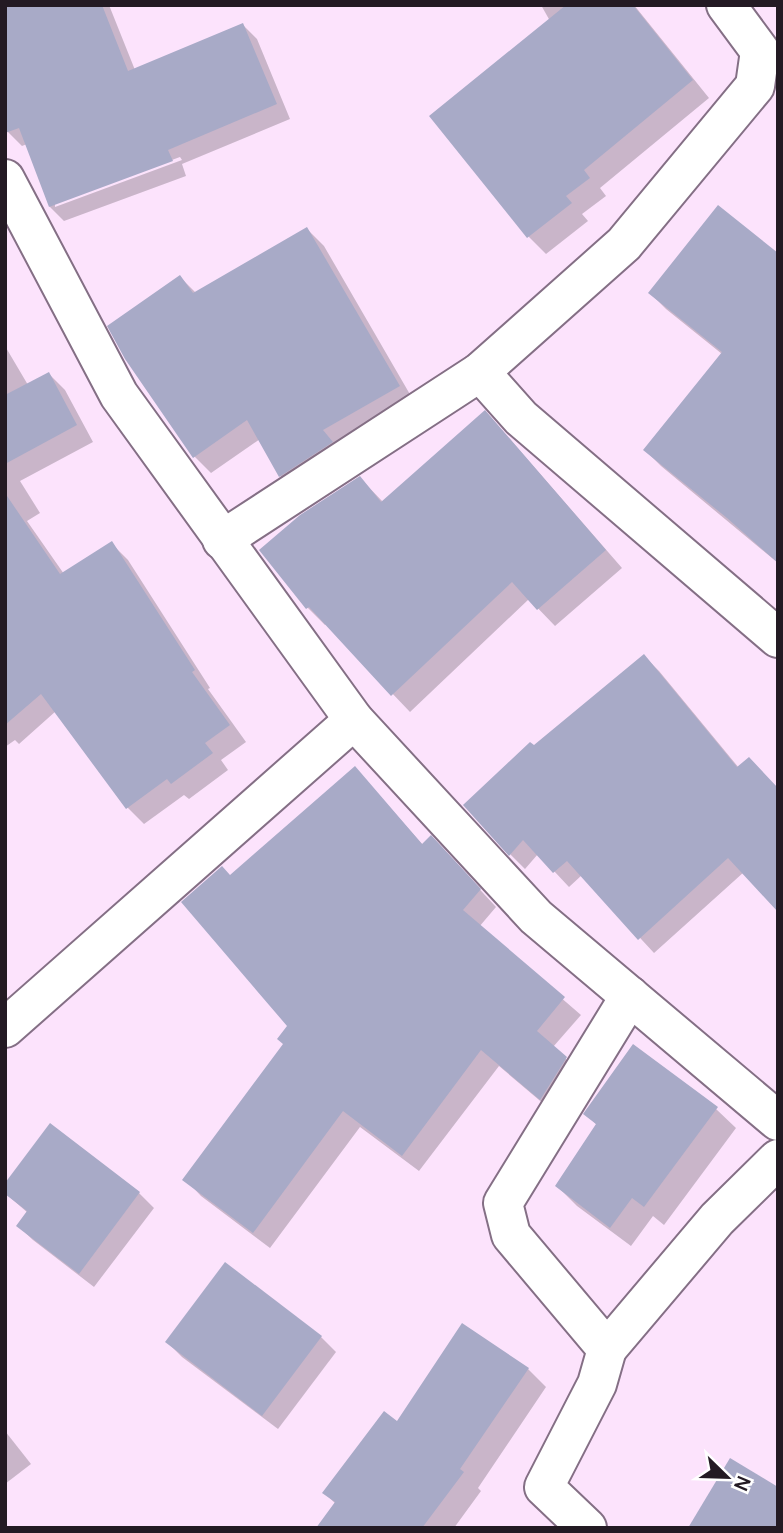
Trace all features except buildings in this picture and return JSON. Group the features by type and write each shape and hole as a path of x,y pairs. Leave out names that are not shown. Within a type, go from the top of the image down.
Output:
{"street":[{"path":"222,540 480,372 624,244 755,86 760,51 726,5"},
{"path":"5,179 119,395 354,720 536,917 778,1121"},
{"path":"480,372 521,418 778,638"},
{"path":"5,1028 354,720"},
{"path":"607,1349 511,1235 503,1203 630,996"},
{"path":"587,1528 544,1487 597,1384 607,1349 717,1219 778,1159"}]}
